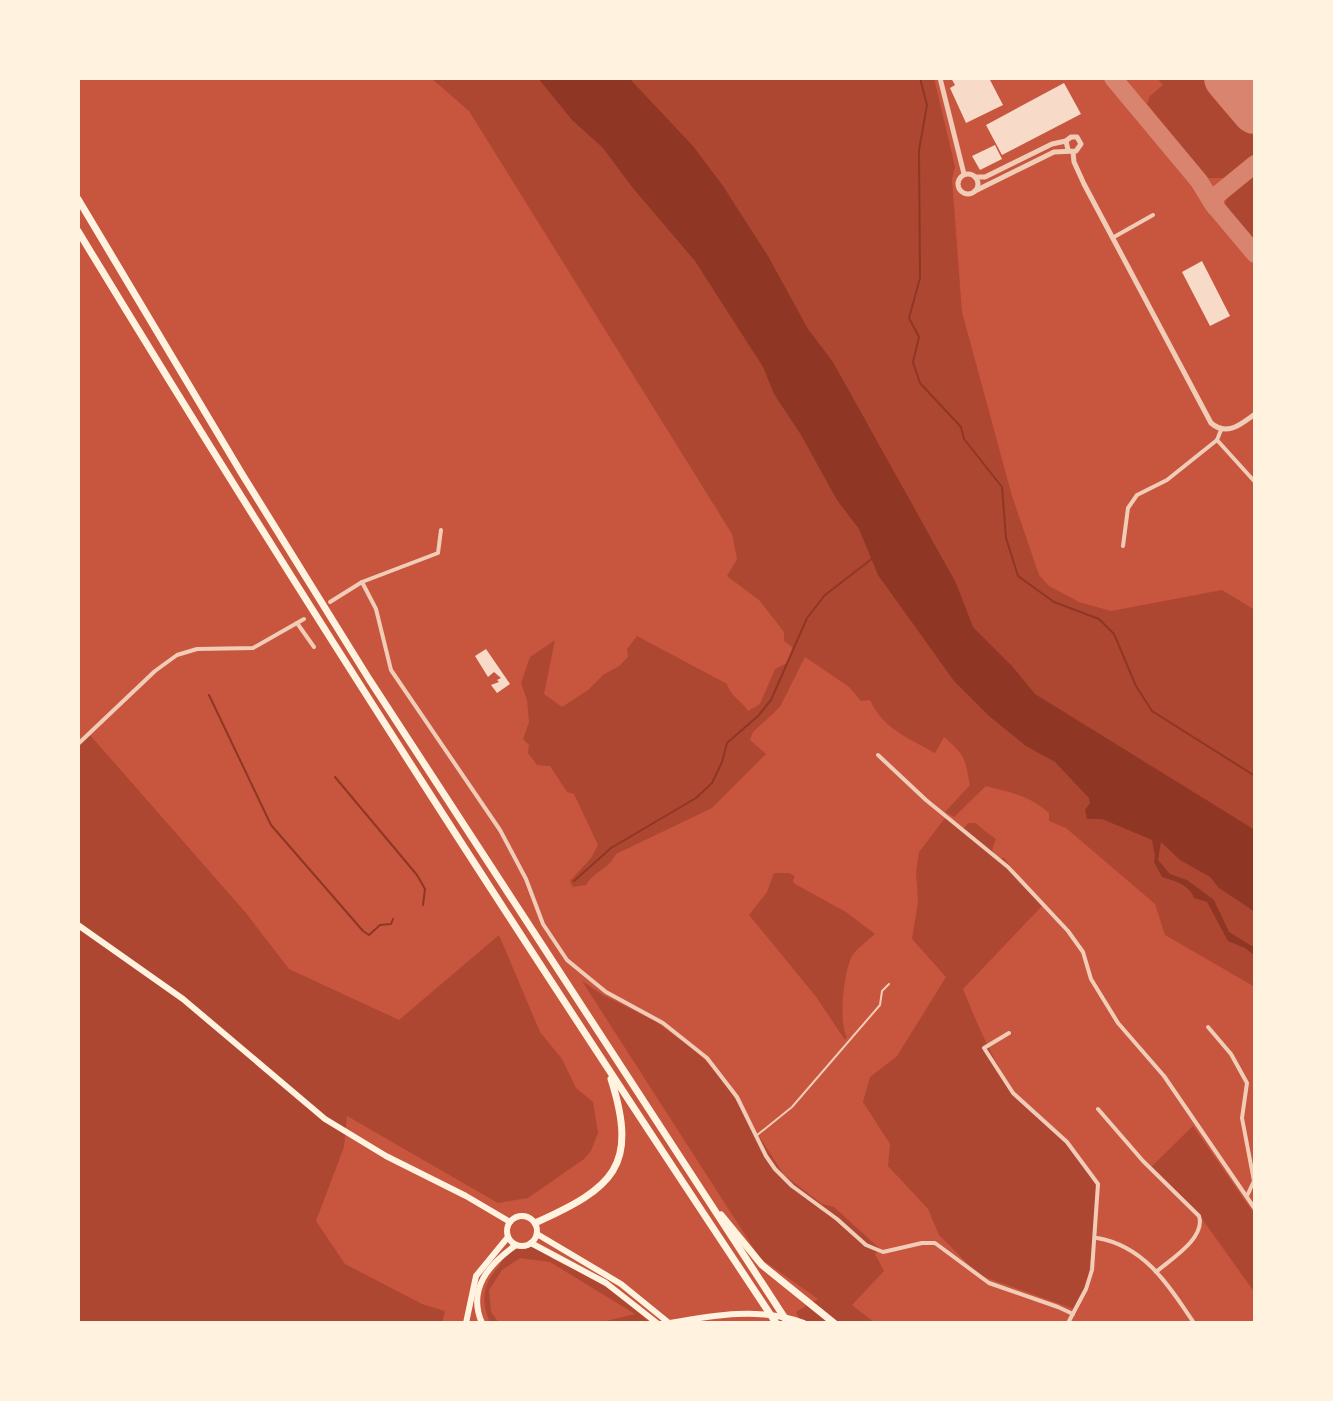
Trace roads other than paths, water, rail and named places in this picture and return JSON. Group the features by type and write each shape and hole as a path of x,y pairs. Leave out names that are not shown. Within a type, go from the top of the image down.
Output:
{"highway":[{"path":"78,199 337,628 788,1323"},
{"path":"78,231 342,660 776,1323"},
{"path":"535,1223 592,1193 614,1168 622,1144 623,1122 608,1070"},
{"path":"709,1203 762,1265 834,1323"}],"main road":[{"path":"78,925 169,989 325,1119 373,1149 510,1222"},
{"path":"523,1216 535,1223 537,1234 531,1243 516,1245 508,1237 510,1222 523,1216"},
{"path":"537,1234 621,1284 669,1323 747,1314 777,1316 804,1323"},
{"path":"466,1323 476,1276 508,1237"},
{"path":"531,1243 606,1283 657,1323"},
{"path":"482,1323 476,1300 482,1278 497,1260 516,1245"}],"street":[{"path":"940,78 964,174"},
{"path":"1071,137 1079,139 1080,147 1054,152 967,194 958,188 959,179 964,174 985,177 1052,144 1071,137"},
{"path":"1066,141 1084,184 1208,418 1221,430"},
{"path":"975,177 978,184 975,191"},
{"path":"1114,237 1153,215"},
{"path":"1221,430 1236,426 1255,414"},
{"path":"1123,546 1128,508 1137,495 1167,480 1217,440 1221,430"},
{"path":"1217,440 1255,482"},
{"path":"330,602 362,582 438,553 441,530"},
{"path":"362,582 376,609 387,662 394,675 507,843 526,879 543,924 567,960 611,995 674,1031 718,1070 737,1097 766,1156 783,1178 873,1250 890,1252 922,1243 935,1243 989,1283 1073,1314"},
{"path":"78,744 170,659 197,649 253,648 304,619"},
{"path":"297,623 314,647"},
{"path":"878,755 926,800 1008,867 1068,931 1083,952 1091,979 1118,1023 1164,1076 1255,1209"},
{"path":"1208,1027 1231,1054 1247,1083 1242,1118 1254,1181 1247,1197"},
{"path":"1009,1033 984,1048 1013,1093 1049,1123 1095,1177 1099,1194 1090,1280 1068,1323"},
{"path":"1098,1109 1143,1161 1199,1216 1201,1222 1197,1235 1156,1272"},
{"path":"1096,1238 1117,1242 1133,1250 1156,1272 1194,1323"}],"lane":[{"path":"756,1137 792,1107 880,1005 882,991 889,984"}],"waterway":[{"path":"920,78 927,105 919,150 920,278 909,318 919,337 913,362 920,383 961,427 964,439 1002,487 1006,538 1018,576 1054,602 1099,619 1114,634 1136,686 1152,711 1255,776"},
{"path":"574,881 611,848 696,798 712,783 727,743 771,700 807,618 825,595 873,558"},
{"path":"209,695 271,825 363,931 369,935 380,925 391,924 393,919"},
{"path":"335,777 417,875 425,889 423,905"}]}
